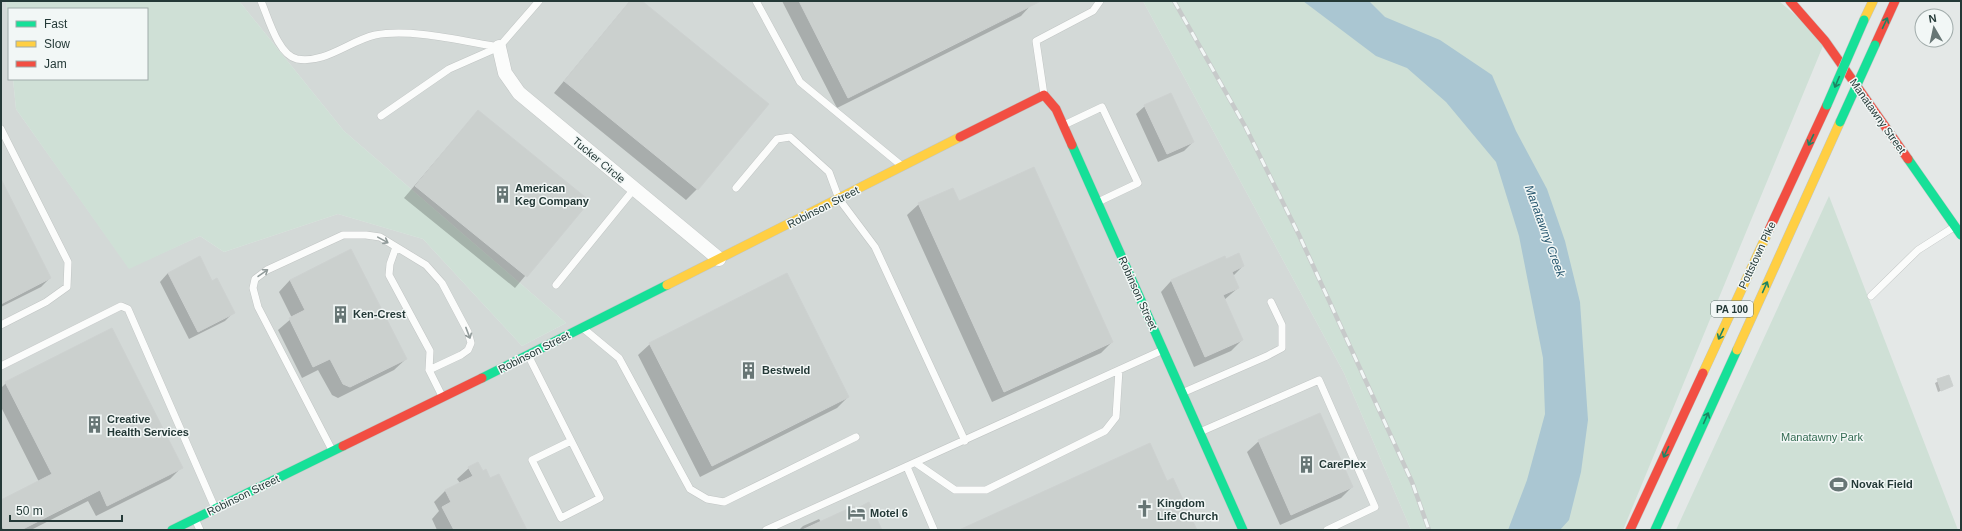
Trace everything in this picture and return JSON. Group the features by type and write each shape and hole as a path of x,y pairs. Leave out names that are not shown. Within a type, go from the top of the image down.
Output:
{"main road":[{"name":"Manatawny Street","path":"1790,1 1825,41 1959,231"},
{"name":"Pottstown Pike","path":"1630,530 1827,105 1873,1"},
{"name":"Pottstown Pike","path":"1655,530 1895,1"},
{"name":"Robinson Street","path":"172,530 582,328 1044,94 1056,109 1064,125 1243,530"}],"street":[{"name":"Tucker Circle","path":"499,47 506,73 519,94 719,259"}],"lane":[{"path":"261,1 280,46 296,58 316,58 374,36 405,33 499,47"},
{"path":"381,116 449,69 499,47 538,1"},
{"path":"756,1 800,82 902,166"},
{"path":"1044,94 1036,41 1093,12 1100,1"},
{"path":"1064,125 1102,107 1138,183 1098,202"},
{"path":"1,129 68,262 67,287 46,302 1,325"},
{"path":"736,188 777,139 790,137 829,172 839,199 875,246 965,441"},
{"path":"556,285 634,189"},
{"path":"1871,296 1918,250 1959,231"},
{"path":"332,451 258,307 253,288 255,279 267,270 343,235 366,234 380,237 426,265 442,283 468,332 471,343 468,350 461,355 429,370"},
{"path":"396,247 390,264 389,275 430,351 429,370 443,397"},
{"path":"1182,393 1282,348 1282,326 1271,302"},
{"path":"1,366 121,306 128,309 214,508"},
{"path":"582,328 619,358 690,489 707,499 724,502 856,437"},
{"path":"766,530 1163,350"},
{"path":"528,355 600,498 561,518 532,460 571,441"},
{"path":"916,463 955,490 986,490 1105,431 1116,417 1119,370"},
{"path":"1200,432 1319,380 1376,507 1327,530"},
{"path":"907,467 934,530"},
{"path":"195,518 200,530"}],"shaded area":[{"path":"1,1 6,1 8,24 8,80 13,80 16,109 129,268 200,236 224,252 338,214 423,239 522,346 566,323 344,131 239,1 1143,1 1344,373 1411,530 1,530"}],"green space":[{"path":"6,1 239,1 344,131 566,323 522,346 423,239 338,214 224,252 200,236 129,269 16,109 13,80 148,80 148,8 8,8 8,24"},
{"path":"1143,1 1779,1 1825,41 1623,530 1411,530 1344,373"},
{"name":"Manatawny Park","path":"1829,196 1958,530 1676,530"}],"water":[{"name":"Manatawny Creek","path":"1303,1 1369,1 1385,17 1440,40 1492,75 1516,131 1547,189 1565,241 1580,302 1588,420 1581,472 1569,520 1560,530 1508,530 1527,480 1545,414 1543,358 1519,236 1496,162 1446,102 1407,68 1376,56"}],"building":[{"path":"630,1 642,1 769,104 698,190 564,81"},
{"path":"799,1 1041,1 848,98"},
{"path":"1171,93 1194,142 1167,154 1144,105"},
{"name":"American Keg Company","path":"478,110 590,201 527,277 415,186"},
{"path":"1034,167 1113,342 1004,392 918,203 953,188 959,201"},
{"path":"1,179 51,278 1,304"},
{"name":"Ken-Crest","path":"351,249 407,359 350,387 343,384 330,359 313,367 289,318 305,310 290,280"},
{"path":"1239,253 1244,266 1232,272 1239,288 1223,295 1243,340 1205,357 1171,280 1225,256 1226,259"},
{"path":"200,256 212,281 217,278 235,313 198,332 168,273"},
{"name":"Bestweld","path":"787,273 849,397 712,466 649,343"},
{"name":"Creative Health Services","path":"112,328 183,468 107,506 100,490 21,530 4,530 1,524 1,500 52,474 5,382"},
{"path":"1949,375 1953,386 1941,391 1937,379"},
{"name":"CarePlex","path":"1320,413 1353,487 1291,515 1258,440"},
{"path":"1150,443 1167,481 1173,478 1197,530 959,530"},
{"path":"478,462 483,471 486,469 490,478 499,474 527,530 454,530 442,507 451,502 445,490 473,476 468,467"},
{"name":"Motel 6","path":"869,502 882,530 802,530 854,506 856,509"}],"railway":[{"path":"1174,1 1246,128 1299,235 1412,482 1429,530"}],"traffic: fast":[{"path":"1827,105 1864,20"},
{"path":"1840,122 1875,45"},
{"path":"1072,145 1243,530"},
{"path":"1908,159 1961,235"},
{"path":"482,378 667,285"},
{"path":"1655,530 1737,350"},
{"path":"172,530 343,446"}],"traffic: slow":[{"path":"1864,20 1873,1"},
{"path":"1737,350 1840,122"},
{"path":"667,285 960,137"},
{"path":"1703,373 1769,230"}],"traffic: jam":[{"path":"1790,1 1825,41 1908,159"},
{"path":"1875,45 1895,1"},
{"path":"960,137 1044,95 1056,109 1072,145"},
{"path":"1769,230 1827,105"},
{"path":"1630,530 1703,373"},
{"path":"343,446 482,378"}],"place":[{"name":"American Keg Company","path":"502,194"},
{"name":"Ken-Crest","path":"340,314"},
{"name":"Bestweld","path":"749,370"},
{"name":"Creative Health Services","path":"94,425"},
{"name":"CarePlex","path":"1306,464"},
{"name":"Novak Field","path":"1838,484"},
{"name":"Kingdom Life Church","path":"1144,509"},
{"name":"Motel 6","path":"857,513"}]}
